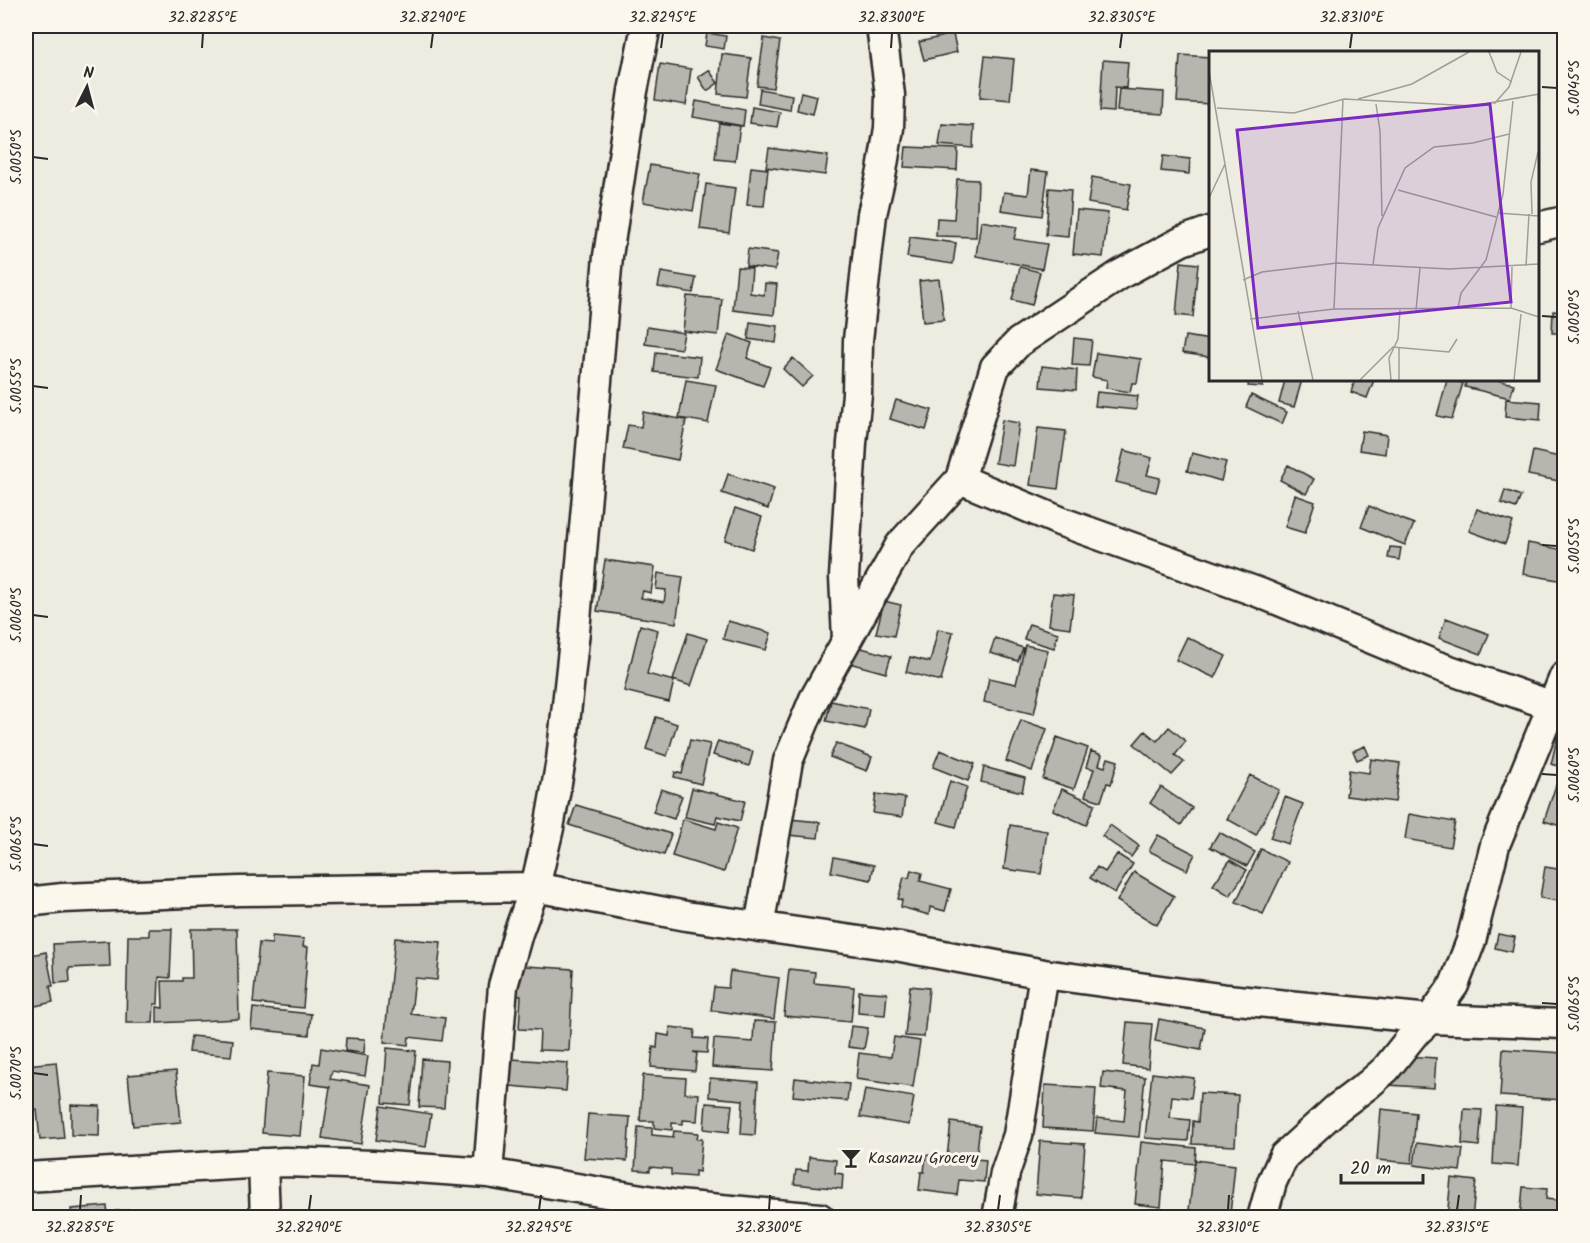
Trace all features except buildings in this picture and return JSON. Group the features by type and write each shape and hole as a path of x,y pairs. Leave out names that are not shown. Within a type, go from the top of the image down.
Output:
{"street":[{"path":"488,1173 503,986 518,933 535,887 561,760 575,631 608,256 633,91 646,26"},
{"path":"847,639 844,577 857,394 858,340 871,224 889,129 890,95 881,26"},
{"path":"1539,228 1564,221"},
{"path":"759,927 788,761 814,699 900,545 960,478 994,367 1019,342 1121,274 1182,241 1209,231"},
{"path":"960,478 1062,522 1260,593 1435,664 1561,688 1495,845 1471,941 1454,985 1430,1019 1377,1076 1337,1108 1284,1156 1272,1182 1262,1218"},
{"path":"26,902 63,898 239,891 535,887 686,916 901,947 1044,974 1227,999 1430,1019 1564,1024"},
{"path":"997,1218 1005,1173 1018,1134 1044,974"},
{"path":"26,1177 285,1162 373,1165 488,1173 677,1205 820,1218"},
{"path":"263,1163 265,1218"}],"place":[{"name":"Kasanzu Grocery","path":"851,1158"}]}
